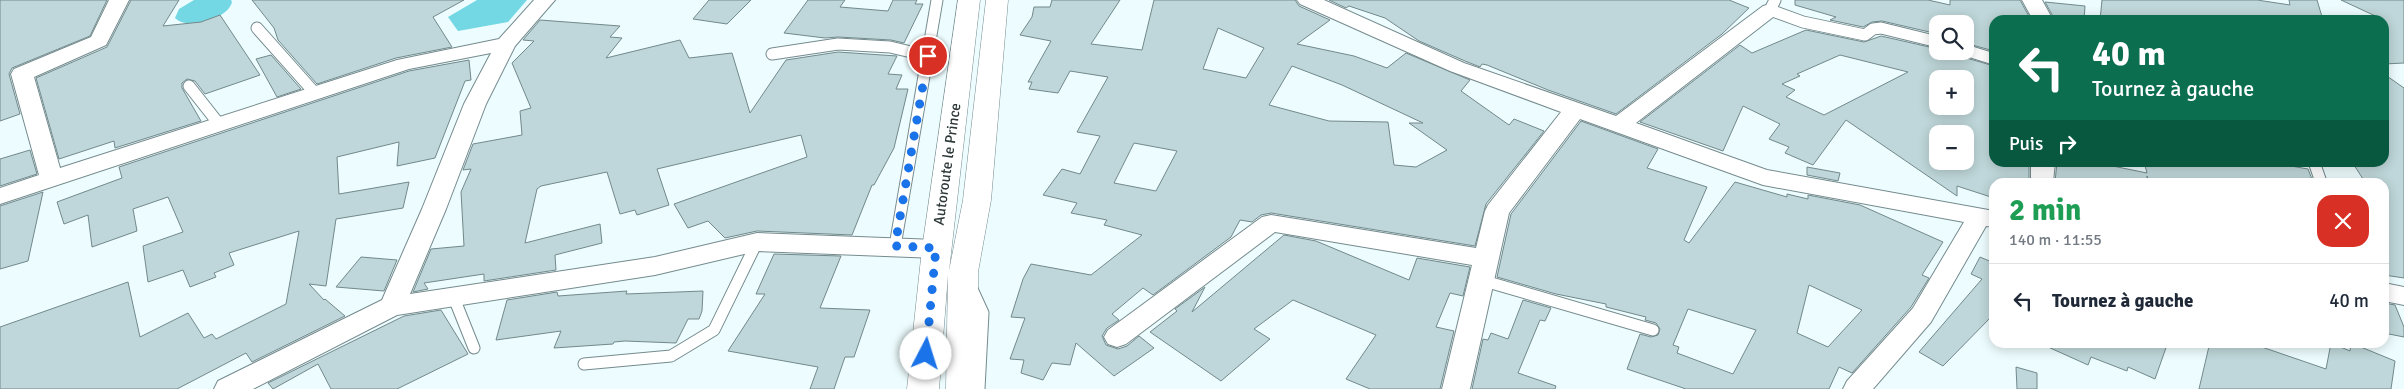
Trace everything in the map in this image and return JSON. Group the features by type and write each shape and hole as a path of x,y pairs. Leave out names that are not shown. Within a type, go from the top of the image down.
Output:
{"main road":[{"name":"Autoroute le Prince","path":"923,389 936,248 969,0"},
{"name":"Autoroute le Prince","path":"962,389 963,272 977,200 998,0"}],"street":[{"path":"52,179 22,74 98,41 119,0"},
{"path":"392,306 434,209 475,104 506,44 545,0"},
{"path":"1307,0 1457,67 1574,111 1763,177 1987,217 1922,315 1857,389"},
{"path":"2032,0 2040,15"},
{"path":"1618,126 1772,5"},
{"path":"0,196 404,64 506,44"},
{"path":"1456,389 1497,212 1574,111"},
{"path":"1117,337 1271,223 1483,269"},
{"path":"228,389 392,306 655,266 757,242 936,248"},
{"path":"2389,293 2404,296"}],"lane":[{"path":"895,246 937,0"},
{"path":"1772,5 1803,22 1865,35 1873,29 1881,28 1929,40"},
{"path":"257,28 314,92"},
{"path":"772,54 838,44 890,46 928,56"},
{"path":"1974,53 1989,57"},
{"path":"189,86 219,124"},
{"path":"584,364 671,356 714,330 757,242"},
{"path":"1483,269 1652,330"},
{"path":"963,272 983,313 979,389"},
{"path":"454,298 474,348"}],"shaded area":[{"path":"194,0 231,0 232,2 223,13 207,21 189,23 181,22 175,18 179,9"},
{"path":"477,0 527,0 508,22 458,31 448,17"}],"building":[{"path":"0,0 107,0 90,36 12,68 9,74 20,114 0,121"},
{"path":"131,0 179,0 163,26 201,22 220,15 260,75 205,94 195,81 187,79 182,83 182,88 201,121 115,148 114,141 59,159 36,78 107,47"},
{"path":"252,0 464,0 433,17 452,47 396,58 317,84 278,40 274,28"},
{"path":"709,0 751,0 727,24 693,19"},
{"path":"808,0 845,0 840,7 888,11 893,0 917,0 915,4 923,4 904,43 891,40 825,38 784,33"},
{"path":"1052,0 1120,0 1091,44 1142,50 1154,0 1295,0 1299,6 1330,20 1297,44 1354,56 1387,68 1406,53 1470,80 1461,91 1509,125 1514,119 1544,131 1486,204 1475,246 1271,213 1261,215 1252,222 1240,220 1231,237 1153,295 1143,288 1112,314 1119,320 1107,328 1102,336 1106,345 1118,349 1127,346 1139,336 1154,348 1114,376 1076,343 1070,365 1052,363 1043,380 1021,373 1024,360 1010,359 1025,318 1011,317 1023,279 1031,264 1091,275 1142,235 1104,225 1107,220 1071,213 1077,203 1043,195 1062,169 1080,174 1100,136 1077,132 1108,77 1070,71 1058,93 1029,89 1032,82 1028,82 1051,41 1020,35 1032,17 1034,7 1050,7","holes":["1218,28 1264,48 1246,78 1203,69","1292,66 1342,85 1423,123 1409,123 1447,150 1416,167 1394,165 1388,122 1329,121 1269,105","1134,143 1177,151 1156,191 1114,183"]},
{"path":"1329,0 1729,0 1749,8 1722,34 1616,114 1548,90 1487,65 1482,64 1480,67 1419,41 1385,18 1349,6 1346,8"},
{"path":"1795,0 1928,0 1950,5 1950,0 2020,0 2028,15 1989,15 1989,50 1974,45 1974,15 1929,15 1929,32 1882,21 1872,22 1863,27 1830,20 1836,17 1795,5"},
{"path":"2102,0 2257,0 2290,5 2289,0 2317,0 2322,15 2100,15"},
{"path":"2341,0 2404,0 2404,63 2389,64 2389,15 2373,15"},
{"path":"2045,2 2085,6 2084,15 2052,15"},
{"path":"540,20 620,26 610,37 622,38 606,58 680,40 689,58 732,53 750,113 786,60 838,52 897,56 888,74 902,75 896,89 908,89 894,148 874,185 872,185 852,235 757,231 725,238 708,221 688,228 674,204 807,157 801,135 657,169 669,205 637,215 635,210 620,214 607,172 541,186 537,189 525,243 600,224 602,243 555,255 556,270 484,281 484,274 424,283 428,289 413,292 431,249 464,246 461,192 471,169 463,170 473,144 522,135 520,111 531,108 512,63 534,41 523,40"},
{"path":"1806,30 1864,42 1881,36 1929,47 1929,60 1973,60 1989,65 1989,167 2029,167 2029,178 1989,178 1989,196 1957,186 1957,196 1846,120 1813,165 1785,153 1789,147 1769,139 1780,124 1743,106 1723,151 1640,122 1740,45 1752,53","holes":["1840,55 1908,72 1824,115 1786,97 1795,90 1782,84 1800,76 1797,74"]},
{"path":"271,55 301,89 277,97 256,59"},
{"path":"469,60 471,80 465,81 435,158 397,166 399,142 337,157 339,194 409,182 403,208 336,219 326,286 309,284 324,300 345,316 252,362 246,353 177,389 0,389 0,327 128,282 140,337 188,313 204,338 212,334 216,339 286,304 299,231 229,253 234,265 214,273 216,277 190,287 183,270 148,282 143,246 183,232 168,197 133,209 137,231 92,247 88,215 64,224 57,202 122,178 119,167 409,71"},
{"path":"2389,78 2404,88 2404,278 2389,276 2389,178 2362,178 2355,167 2389,167"},
{"path":"1581,121 1658,149 1647,168 1707,187 1684,240 1689,243 1735,182 1787,197 1787,194 1808,199 1808,195 1860,205 1943,242 1922,275 1929,278 1911,307 1852,373 1839,367 1829,389 1686,389 1627,369 1640,334 1651,337 1658,335 1660,329 1656,323 1645,320 1646,317 1606,307 1606,304 1556,294 1497,277 1511,214","holes":["1809,285 1862,310 1828,347 1797,333","1688,309 1756,330 1733,374 1677,353 1679,347 1673,345"]},
{"path":"30,150 37,174 0,186 0,159"},
{"path":"1807,167 1840,173 1838,181 1807,175"},
{"path":"2056,167 2118,167 2147,173 2145,167 2297,167 2308,169 2311,178 2148,178 2147,176 2147,178 2055,178"},
{"path":"43,192 28,261 0,269 0,206"},
{"path":"1284,235 1316,241 1409,280 1417,258 1470,267 1463,296 1450,293 1436,327 1454,331 1440,389 1370,389 1346,379 1376,335 1293,300 1254,329 1270,339 1221,381 1150,332 1177,311 1175,309 1205,287 1192,312"},
{"path":"774,254 841,256 820,308 870,310 854,357 845,357 834,389 810,389 818,367 728,351 765,294 756,294"},
{"path":"361,257 397,260 384,291 336,287"},
{"path":"1980,257 1989,261 1989,319 1943,366 1919,352 1982,279 1971,274"},
{"path":"627,291 626,294 703,291 702,311 699,319 688,319 676,343 625,341 614,342 613,344 554,348 561,331 496,340 507,300 557,292 558,296"},
{"path":"1523,300 1551,308 1545,321 1540,320 1518,373 1556,386 1555,389 1472,389 1483,339 1488,340 1491,333 1508,339"},
{"path":"2389,304 2395,305 2404,327 2404,337 2389,334"},
{"path":"441,310 468,354 397,389 331,389 318,364 273,389 268,383 404,316"},
{"path":"2050,348 2166,348 2155,379 2128,367 2127,371 2091,357 2088,365"},
{"path":"2209,348 2265,348 2326,369 2330,348 2343,348 2350,351 2350,348 2363,348 2395,361 2391,389 2199,389"},
{"path":"2016,367 2037,373 2037,389 2017,389"}],"route":[{"path":"926,354 936,248 895,246 928,56"}]}
